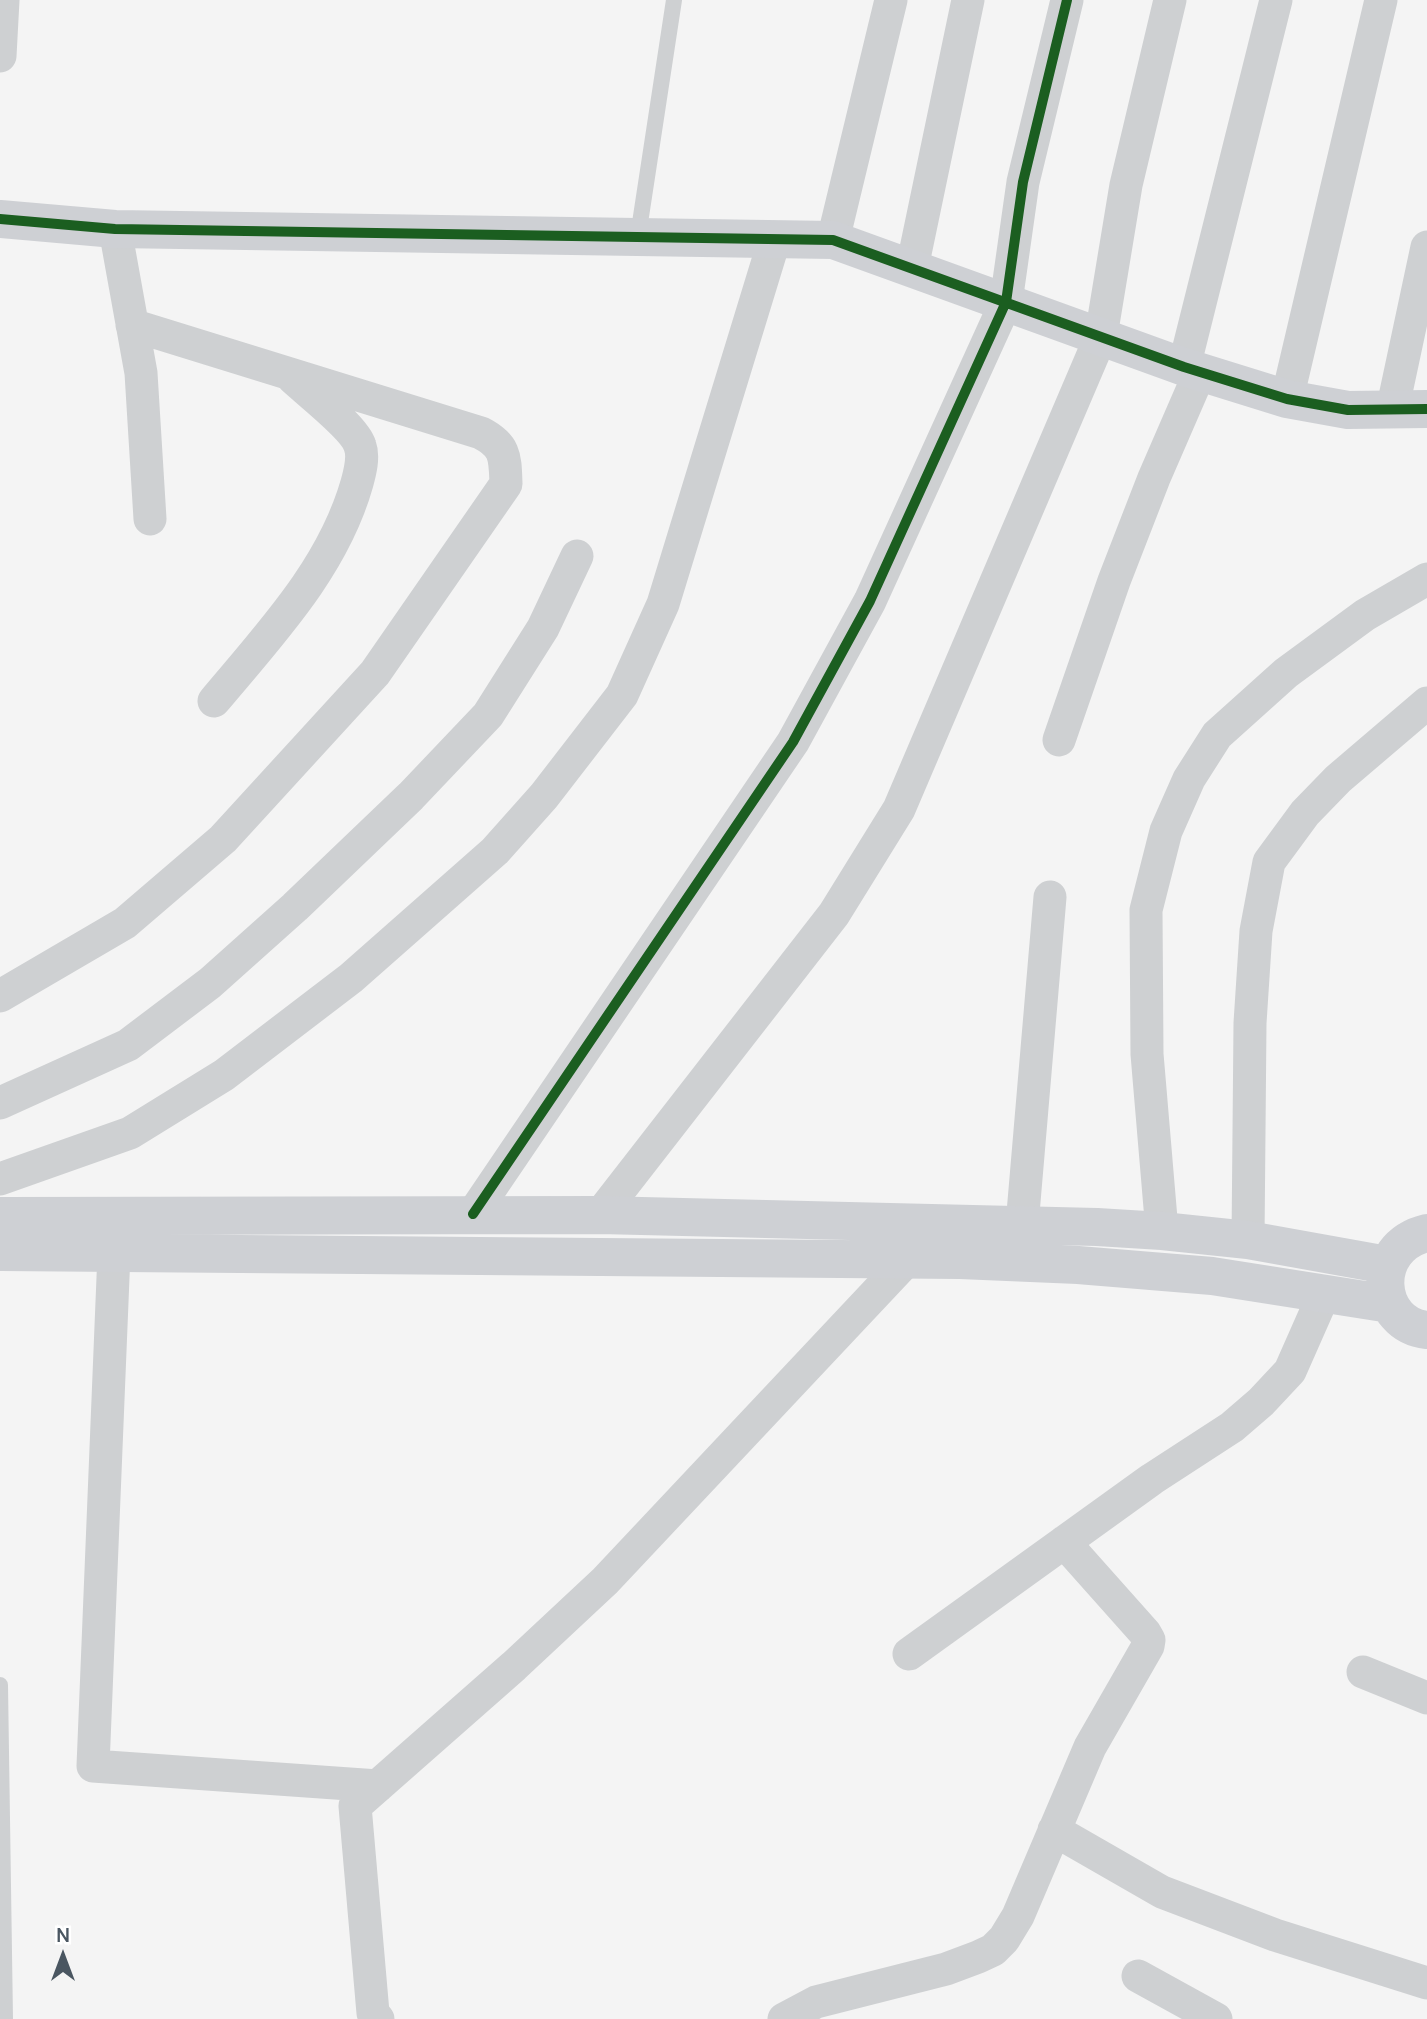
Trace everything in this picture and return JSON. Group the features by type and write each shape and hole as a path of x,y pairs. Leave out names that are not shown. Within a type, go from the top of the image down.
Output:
{"main road":[{"path":"0,219 116,229 833,240 1192,370 1287,399 1348,410 1410,410"},
{"path":"0,1216 600,1215 1022,1225 1162,1231 1248,1240 1387,1265"},
{"path":"1427,1233 1414,1236 1398,1248 1387,1265 1385,1279 1390,1304 1403,1320 1427,1330"},
{"path":"0,1252 907,1260 1078,1265 1212,1276 1390,1304"}],"street":[{"path":"0,56 3,0"},
{"path":"833,240 891,0"},
{"path":"912,268 968,0"},
{"path":"473,1214 793,742 870,601 1006,302 1023,182 1067,0"},
{"path":"600,1215 834,914 899,809 1101,336 1126,185 1170,0"},
{"path":"1059,740 1192,370 1276,0"},
{"path":"1287,399 1381,0"},
{"path":"116,229 141,373 150,519"},
{"path":"0,1179 130,1133 224,1075 351,978 495,851 544,796 622,695 663,604 775,238"},
{"path":"1410,410 1427,247"},
{"path":"0,996 125,923 223,839 375,673 506,484 505,460 496,441 481,433 132,325"},
{"path":"215,701 298,598 326,555 349,510 361,470 361,447 354,434 286,372"},
{"path":"0,1103 128,1045 209,983 305,897 411,796 488,715 543,628 577,556"},
{"path":"1162,1231 1147,1054 1146,910 1166,831 1189,779 1217,735 1296,666 1365,615 1427,579"},
{"path":"1248,1240 1250,1023 1256,931 1269,862 1305,813 1338,779 1427,703"},
{"path":"1022,1225 1050,897"},
{"path":"114,1252 93,1766 378,1786"},
{"path":"378,2019 373,2013 355,1806 514,1666 605,1581 907,1260"},
{"path":"909,1654 1152,1479 1232,1427 1261,1402 1290,1371 1324,1294"},
{"path":"784,2019 816,2002 946,1969 993,1950 1004,1939 1018,1916 1090,1746 1145,1653 1149,1640 1064,1542"},
{"path":"1363,1672 1427,1698"},
{"path":"1054,1830 1162,1892 1275,1936 1427,1983"},
{"path":"1138,1976 1216,2019"}],"lane":[{"path":"638,237 674,0"},
{"path":"0,1685 5,2019"}],"cycle path":[{"path":"473,1214 793,742 870,601 1006,302 1023,182 1067,0"},
{"path":"0,219 115,229 833,240 1184,367 1287,399 1348,410 1427,409"}]}
